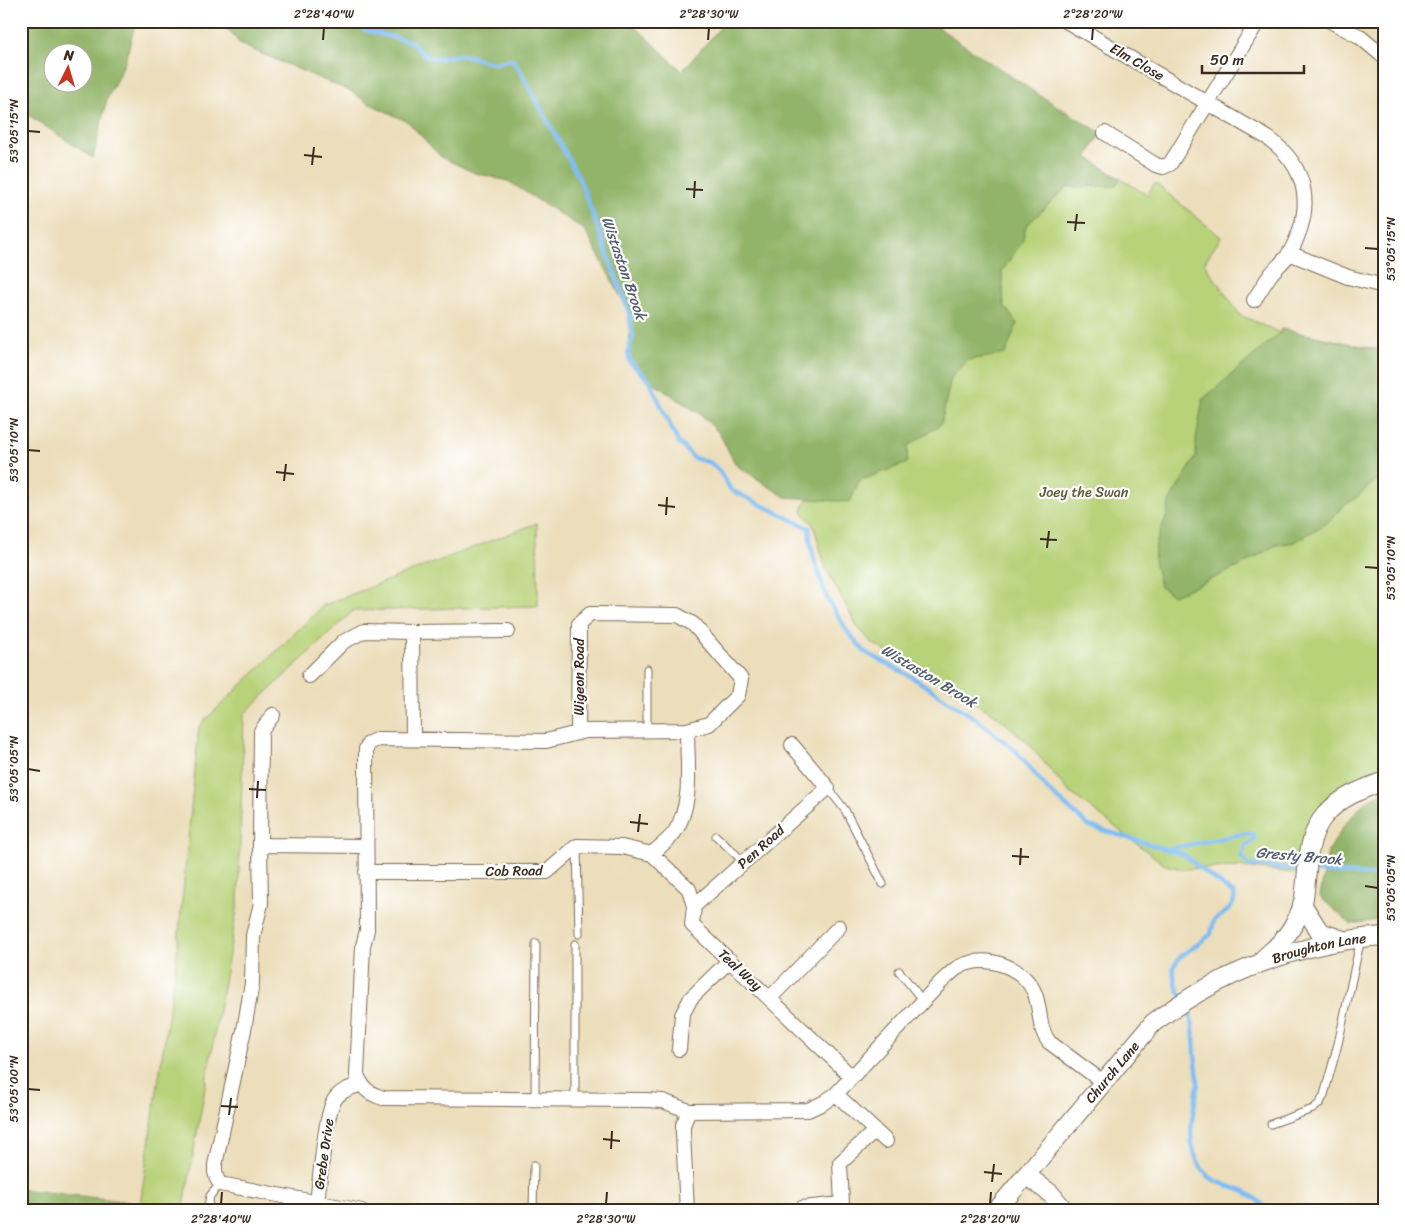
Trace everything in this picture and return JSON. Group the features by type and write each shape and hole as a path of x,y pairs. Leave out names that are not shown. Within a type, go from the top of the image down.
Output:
{"street":[{"name":"Elm Close","path":"1066,21 1273,142 1289,156 1303,184 1304,208 1300,227 1289,253 1254,300"},
{"path":"1105,133 1156,165 1167,166 1170,164 1258,21"},
{"path":"1330,21 1359,36 1384,57"},
{"path":"1289,253 1348,277 1384,286"},
{"name":"Wigeon Road","path":"578,733 579,624 590,614 677,615 693,624 741,679 738,695 709,724 687,730"},
{"path":"309,676 343,642 364,631 508,631"},
{"path":"412,632 413,739"},
{"path":"220,1184 215,1172 216,1165 244,1030 252,983 253,936 261,903 261,731 273,715"},
{"path":"578,846 622,847 652,854 674,833 685,811 687,730 585,731 546,741 378,739 369,743 366,748 367,930 363,946 357,1075 361,1084 371,1094 383,1098 663,1101 689,1112 808,1110 836,1094 923,1001 959,967 976,962 989,961 1004,964 1018,973 1035,994 1044,1034 1050,1042 1104,1082"},
{"path":"792,745 828,788"},
{"path":"1255,964 1284,940 1296,918 1302,904 1306,885 1307,860 1315,831 1325,814 1346,797 1384,780"},
{"name":"Pen Road","path":"694,906 828,788"},
{"path":"260,845 366,846"},
{"name":"Cob Road","path":"366,872 547,872 578,846"},
{"name":"Teal Way","path":"652,854 689,889 694,906 692,925 851,1076"},
{"path":"1302,904 1320,932 1353,939"},
{"path":"770,998 839,927"},
{"name":"Broughton Lane","path":"1255,964 1304,949 1353,939 1384,936"},
{"path":"679,1050 682,1014 692,998 730,960"},
{"name":"Church Lane","path":"996,1211 1154,1023 1197,993 1255,964"},
{"name":"Grebe Drive","path":"220,1184 298,1205 317,1202 329,1114 334,1100 344,1090 361,1084"},
{"path":"836,1094 886,1141"},
{"path":"687,1211 683,1126 689,1112"},
{"path":"802,1208 842,1204 840,1163 875,1130"},
{"path":"1026,1174 1051,1194 1064,1211"},
{"path":"317,1202 362,1211"}],"lane":[{"path":"647,668 647,731"},
{"path":"828,788 845,810 883,884"},
{"path":"716,836 744,862"},
{"path":"578,846 579,934"},
{"path":"1272,1124 1313,1109 1320,1103 1324,1095 1340,1038 1353,939"},
{"path":"535,1099 536,944"},
{"path":"575,944 575,1099"},
{"path":"899,971 923,1001"},
{"path":"533,1211 534,1165"},
{"path":"207,1211 210,1196 220,1184"}],"green space":[{"path":"34,21 136,21 125,62 107,99 93,158 21,110 21,40"},
{"path":"221,21 626,21 641,32 682,71 726,21 928,21 1036,93 1101,133 1087,157 1120,179 1115,186 1067,187 1026,226 1022,242 1002,271 1004,305 1017,324 1005,354 968,360 951,378 941,424 908,446 907,463 859,481 850,502 785,497 736,465 719,433 701,415 649,380 630,362 629,312 585,230 508,181 475,173 441,157 408,122 368,103 352,92 241,45"},
{"name":"Joey the Swan","path":"1086,157 1147,195 1155,183 1221,237 1204,263 1240,315 1280,333 1281,329 1384,351 1384,781 1325,815 1300,874 1242,867 1182,869 1165,865 1068,791 1027,742 996,715 872,643 857,626 826,569 813,524 802,512 805,503 847,443 911,300"},
{"path":"1281,329 1384,351 1384,478 1374,482 1356,498 1343,506 1331,520 1295,542 1276,545 1240,566 1173,595 1160,587 1154,560 1156,543 1167,515 1169,502 1196,457 1196,439 1203,399 1280,333"},
{"path":"537,523 538,606 353,611 244,714 238,904 183,1211 139,1211 176,963 199,726 324,605"},
{"path":"1384,791 1384,919 1351,924 1320,897 1328,852 1345,824 1364,803"},
{"path":"21,1189 140,1203 139,1211 21,1211"}],"waterway":[{"name":"Wistaston Brook","path":"356,21 365,30 412,42 419,51 433,58 460,55 493,63 512,60 518,67 580,180 629,312 633,336 628,352 630,362 649,380 678,442 694,458 711,463 720,472 731,490 809,528 815,563 827,598 847,631 865,652 912,677 976,719 1015,750 1048,790 1089,826 1185,855 1234,894 1231,906 1225,913 1214,920 1211,934 1178,959 1174,966 1176,985 1183,999"},
{"name":"Gresty Brook","path":"1168,849 1248,833 1254,835 1254,840 1246,845 1241,857 1249,865 1303,870"},
{"name":"Gresty Brook","path":"1310,871 1384,876"},
{"path":"1186,1005 1193,1026 1198,1078 1191,1127 1191,1138 1196,1159 1211,1178 1249,1194 1258,1200 1268,1211"}]}
